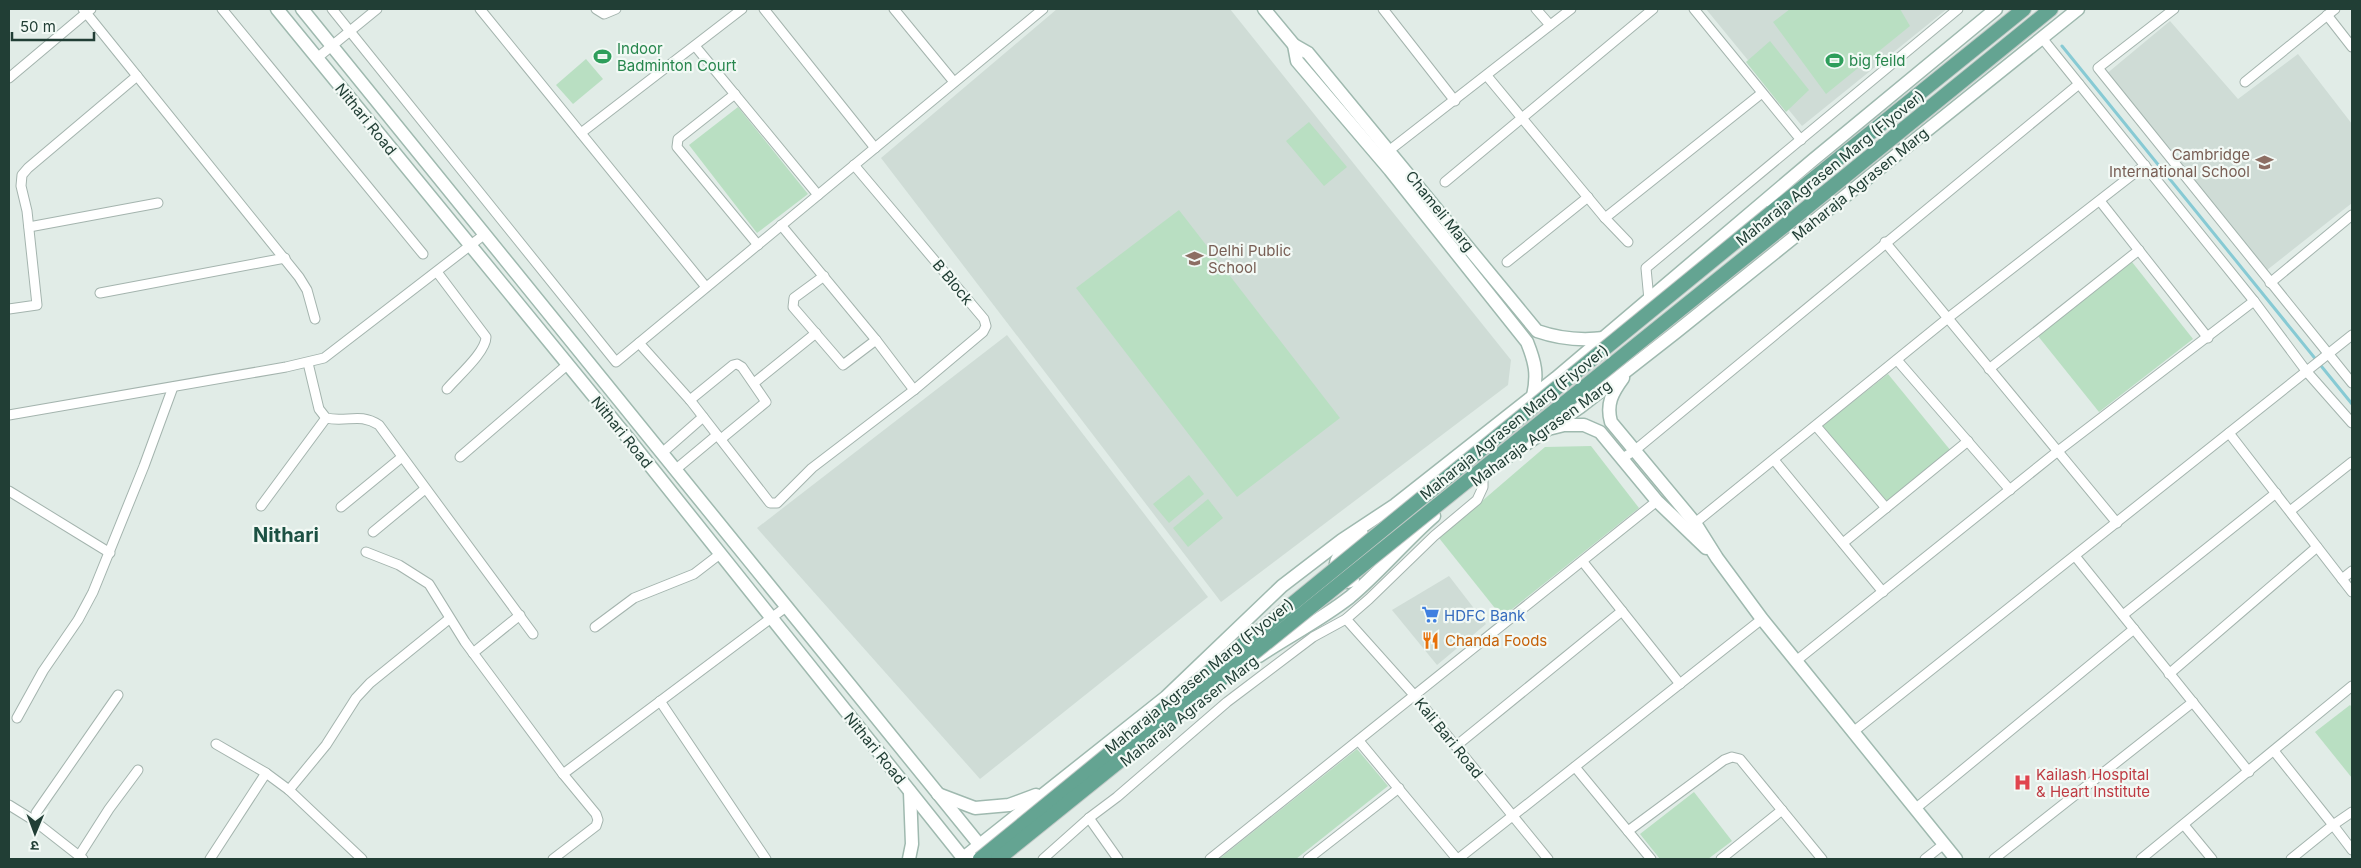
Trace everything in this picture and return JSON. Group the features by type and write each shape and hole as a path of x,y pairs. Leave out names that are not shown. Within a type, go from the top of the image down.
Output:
{"main road":[{"name":"Maharaja Agrasen Marg (Flyover)","path":"980,852 2024,9"},
{"name":"Maharaja Agrasen Marg (Flyover)","path":"998,859 2051,9"}],"street":[{"path":"222,9 424,254"},
{"name":"Nithari Road","path":"277,9 469,247 628,438 963,859"},
{"path":"302,9 938,794 980,852 991,859"},
{"path":"332,9 616,362 1043,9"},
{"path":"317,58 376,9"},
{"path":"480,9 706,287"},
{"path":"596,9 604,14 616,9"},
{"path":"581,133 742,9"},
{"path":"764,9 875,148"},
{"path":"895,9 954,82"},
{"name":"Chameli Marg","path":"1264,9 1294,45 1297,61 1385,154 1537,330 1555,337 1582,341 1604,338"},
{"path":"1383,9 1455,101"},
{"path":"1536,9 1550,25"},
{"path":"1385,154 1487,76 1570,9"},
{"path":"1445,182 1653,9"},
{"path":"1694,9 1801,140"},
{"path":"1676,332 1649,300 1646,268 1958,9"},
{"name":"Maharaja Agrasen Marg","path":"963,859 980,852 1049,789 1166,697 1282,586 1342,540 1394,505 1556,378 1813,160 1996,9"},
{"name":"Maharaja Agrasen Marg","path":"1006,859 1236,670 1348,598 1377,574 1415,532 1483,474 1580,407 1676,332 2078,9"},
{"path":"2174,9 2098,68 2270,283 2324,358 2352,383"},
{"path":"2246,82 2335,9"},
{"path":"9,78 87,10 137,76 284,258 307,290 315,319"},
{"path":"2327,15 2352,47"},
{"path":"2042,38 2254,301 2307,372 2352,423"},
{"path":"695,46 818,195"},
{"path":"9,309 37,305 29,227 21,186 22,175 137,76"},
{"path":"1487,76 1605,218 1628,242"},
{"path":"1621,459 1634,451 1885,242 2079,84"},
{"path":"1605,218 1762,93"},
{"path":"735,94 678,140 677,148 758,245"},
{"name":"Chameli Marg","path":"1385,154 1527,342 1536,364 1537,380 1533,396"},
{"name":"B Block","path":"639,343 690,400 770,503 777,503 826,456 914,390 983,332 986,326 984,319 854,165"},
{"path":"1695,523 1948,318 2145,166"},
{"path":"1507,262 1588,197"},
{"path":"2100,201 2208,338"},
{"path":"29,227 158,203"},
{"path":"2270,283 2352,215"},
{"path":"781,225 876,340 914,390"},
{"path":"9,415 308,364 324,358 485,234"},
{"path":"1885,242 2117,523"},
{"path":"1989,368 2139,250"},
{"path":"100,293 284,258"},
{"path":"437,272 486,337 486,344 447,389"},
{"path":"824,276 792,302 793,307 843,365 876,340"},
{"path":"1796,661 2058,451 2254,301"},
{"path":"754,383 816,333"},
{"path":"1853,732 2352,335"},
{"path":"1897,360 2010,490"},
{"path":"308,364 319,409 326,418 337,421 358,417 370,419 379,425 533,634"},
{"path":"675,470 766,402 742,367 737,364 733,365 690,400"},
{"path":"460,457 567,365"},
{"path":"1631,366 1611,394 1608,411 1611,422 1695,523 1717,558 1762,619 1956,859"},
{"path":"17,718 43,672 78,620 93,592 110,553 173,387"},
{"path":"662,453 703,417"},
{"path":"261,506 326,418"},
{"path":"1547,430 1564,425 1584,426 1600,432 1657,502 1717,558"},
{"path":"1816,426 1886,508"},
{"path":"628,438 641,427"},
{"path":"2229,433 2352,592"},
{"path":"1843,543 1968,442"},
{"path":"341,507 402,457"},
{"path":"1774,460 1883,592"},
{"path":"2290,511 2352,462"},
{"path":"1043,859 1227,702 1313,637 1346,618 1380,589 1434,536 1476,500 1483,487 1483,474"},
{"path":"373,532 425,488"},
{"path":"9,491 110,553"},
{"path":"2123,615 2276,493"},
{"path":"1210,859 1657,502"},
{"path":"1394,505 1335,559 1333,567 1337,576 1347,582 1388,550 1403,546"},
{"path":"2169,674 2317,547"},
{"path":"366,552 399,565 429,584 449,620 563,774 596,814 598,820 596,826 553,859"},
{"path":"595,627 634,598 694,574 720,554"},
{"path":"2075,556 2249,772"},
{"path":"1583,562 1680,684"},
{"path":"2342,579 2352,571"},
{"path":"563,774 786,607"},
{"path":"1456,746 1622,611"},
{"path":"473,653 520,615"},
{"name":"Kali Bari Road","path":"1346,618 1456,746 1548,859"},
{"path":"1359,740 1458,859 1762,619"},
{"path":"289,790 326,745 356,698 370,683 449,620"},
{"path":"1915,809 2134,629"},
{"path":"1233,633 1232,648 1240,655 1257,657"},
{"path":"2141,859 2352,686"},
{"path":"38,824 35,818 38,808 118,695"},
{"path":"660,701 766,859"},
{"path":"1994,859 2193,702"},
{"path":"216,744 289,790 362,859"},
{"path":"2274,751 2352,850"},
{"path":"1628,831 1724,760 1732,757 1740,759 1822,859"},
{"path":"1575,767 1651,859"},
{"path":"9,806 38,824 81,858 108,809 138,770"},
{"path":"210,859 266,774"},
{"path":"1308,859 1399,788"},
{"path":"938,794 975,808 1009,805 1049,789"},
{"path":"909,859 912,844 910,792"},
{"path":"1722,859 1782,810"},
{"path":"2291,859 2352,812"},
{"path":"1089,818 1118,859"},
{"path":"2184,825 2212,859"},
{"path":"1925,859 1944,844"}],"shaded area":[{"name":"Delhi Public School","path":"1057,9 1230,9 1511,360 1508,385 1221,602 881,158"},
{"path":"1706,9 1947,9 1802,126"},
{"name":"Cambridge International School","path":"2170,21 2238,99 2298,54 2352,124 2352,203 2262,274 2105,75"},
{"path":"1007,335 1208,597 980,779 757,528"},
{"path":"1449,576 1486,624 1437,665 1392,610"}],"green space":[{"name":"big feild","path":"1790,9 1900,9 1910,26 1826,94 1773,22"},
{"path":"1770,41 1809,90 1786,112 1746,62"},
{"path":"586,59 603,79 573,104 556,85"},
{"path":"738,107 808,194 757,233 689,145"},
{"path":"1309,122 1347,167 1324,186 1286,141"},
{"path":"1179,210 1340,418 1237,497 1076,288"},
{"path":"2132,262 2193,339 2099,412 2038,336"},
{"path":"1888,374 1951,451 1883,505 1821,427"},
{"path":"1591,446 1639,508 1502,617 1439,538 1545,447"},
{"path":"1189,475 1204,494 1169,523 1153,504"},
{"path":"1208,499 1223,518 1188,547 1173,528"},
{"path":"2350,705 2352,707 2352,778 2315,732"},
{"path":"1357,749 1388,786 1296,859 1219,859"},
{"path":"1694,792 1732,841 1708,859 1660,859 1640,834"}],"waterway":[{"path":"2062,46 2352,404"}],"place":[{"name":"Indoor Badminton Court","path":"603,57"},
{"name":"big feild","path":"1835,60"},
{"name":"Cambridge International School","path":"2264,163"},
{"name":"Delhi Public School","path":"1194,259"},
{"name":"HDFC Bank","path":"1430,615"},
{"name":"Chanda Foods","path":"1431,640"},
{"name":"Kailash Hospital & Heart Institute","path":"2022,783"}],"district":[{"name":"Nithari","path":"286,535"}]}
